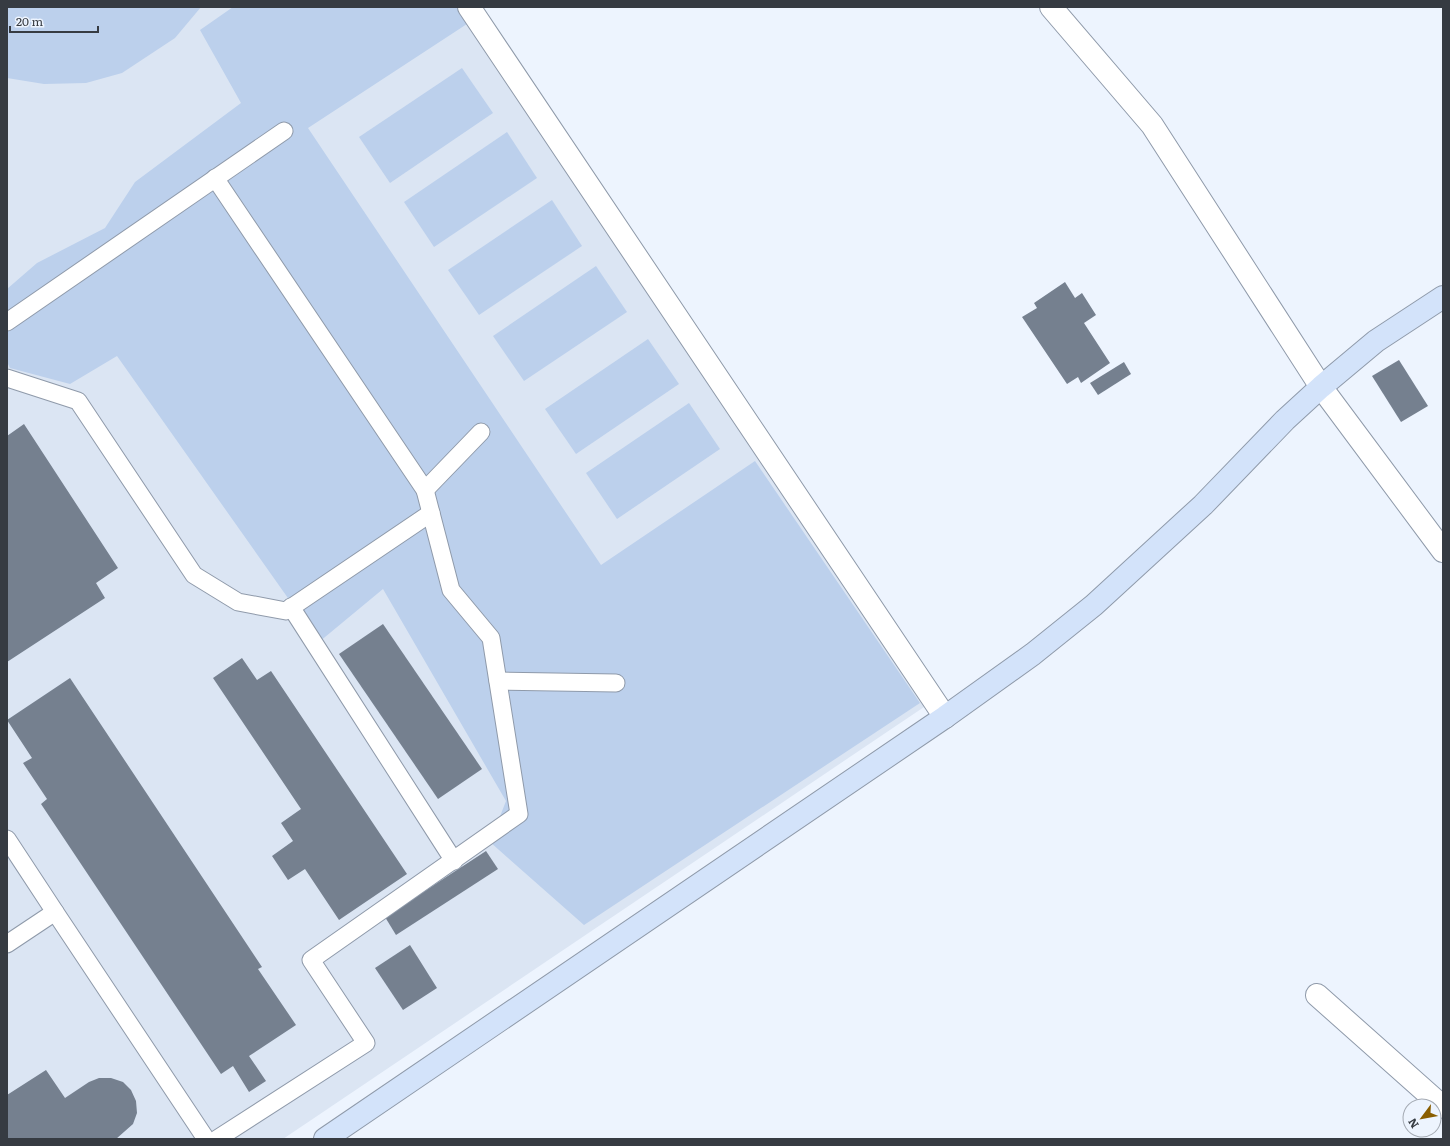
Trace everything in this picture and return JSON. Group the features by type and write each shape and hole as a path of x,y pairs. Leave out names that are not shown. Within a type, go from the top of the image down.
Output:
{"street":[{"path":"469,7 945,717"},
{"path":"1051,7 1152,125 1321,387 1443,551"},
{"path":"325,1139 945,717 1033,654 1105,595 1203,505 1285,420 1321,387 1376,341 1443,297"},
{"path":"1317,995 1443,1107"}],"lane":[{"path":"7,322 284,131"},
{"path":"215,178 425,490 451,590 491,638 519,814 311,960 366,1043 217,1139"},
{"path":"7,378 78,402 194,575 238,602 286,611 431,513"},
{"path":"425,490 481,432"},
{"path":"291,607 454,861"},
{"path":"498,681 616,683"},
{"path":"7,839 206,1139"},
{"path":"7,944 55,912"}],"shaded area":[{"path":"7,7 462,7 927,705 283,1139 7,1139"},
{"path":"7,7 201,7 175,38 122,73 86,83 44,84 7,78"},
{"path":"233,7 460,7 470,22 308,128 601,565 755,461 920,703 584,925 490,842 506,801 383,589 319,642 117,356 70,384 10,368 7,362 7,289 37,263 105,228 135,182 241,103 200,30"},
{"path":"462,68 493,113 390,183 359,137"},
{"path":"507,132 537,178 434,247 404,202"},
{"path":"552,200 582,246 479,315 448,270"},
{"path":"596,266 627,312 524,381 493,336"},
{"path":"648,339 679,384 576,454 545,409"},
{"path":"689,403 720,449 617,519 586,473"}],"building":[{"path":"1065,282 1075,298 1082,293 1096,315 1084,323 1110,363 1081,383 1078,377 1067,384 1022,317 1037,308 1034,303"},
{"path":"1399,360 1428,406 1401,422 1372,376"},
{"path":"1124,362 1131,374 1098,395 1090,383"},
{"path":"24,424 118,568 96,583 105,598 7,662 7,436"},
{"path":"383,624 482,769 438,799 339,654"},
{"path":"242,658 257,680 271,671 407,874 339,920 305,869 288,880 272,856 293,841 281,823 301,809 213,678"},
{"path":"70,678 262,967 258,969 296,1025 249,1056 266,1081 249,1092 233,1066 221,1074 41,804 47,799 23,763 32,758 7,720"},
{"path":"486,851 498,869 396,935 385,917"},
{"path":"410,945 437,988 403,1010 375,968"},
{"path":"46,1070 65,1098 89,1082 99,1078 111,1078 123,1082 131,1090 136,1101 137,1113 133,1124 116,1139 7,1139 7,1095"}]}
